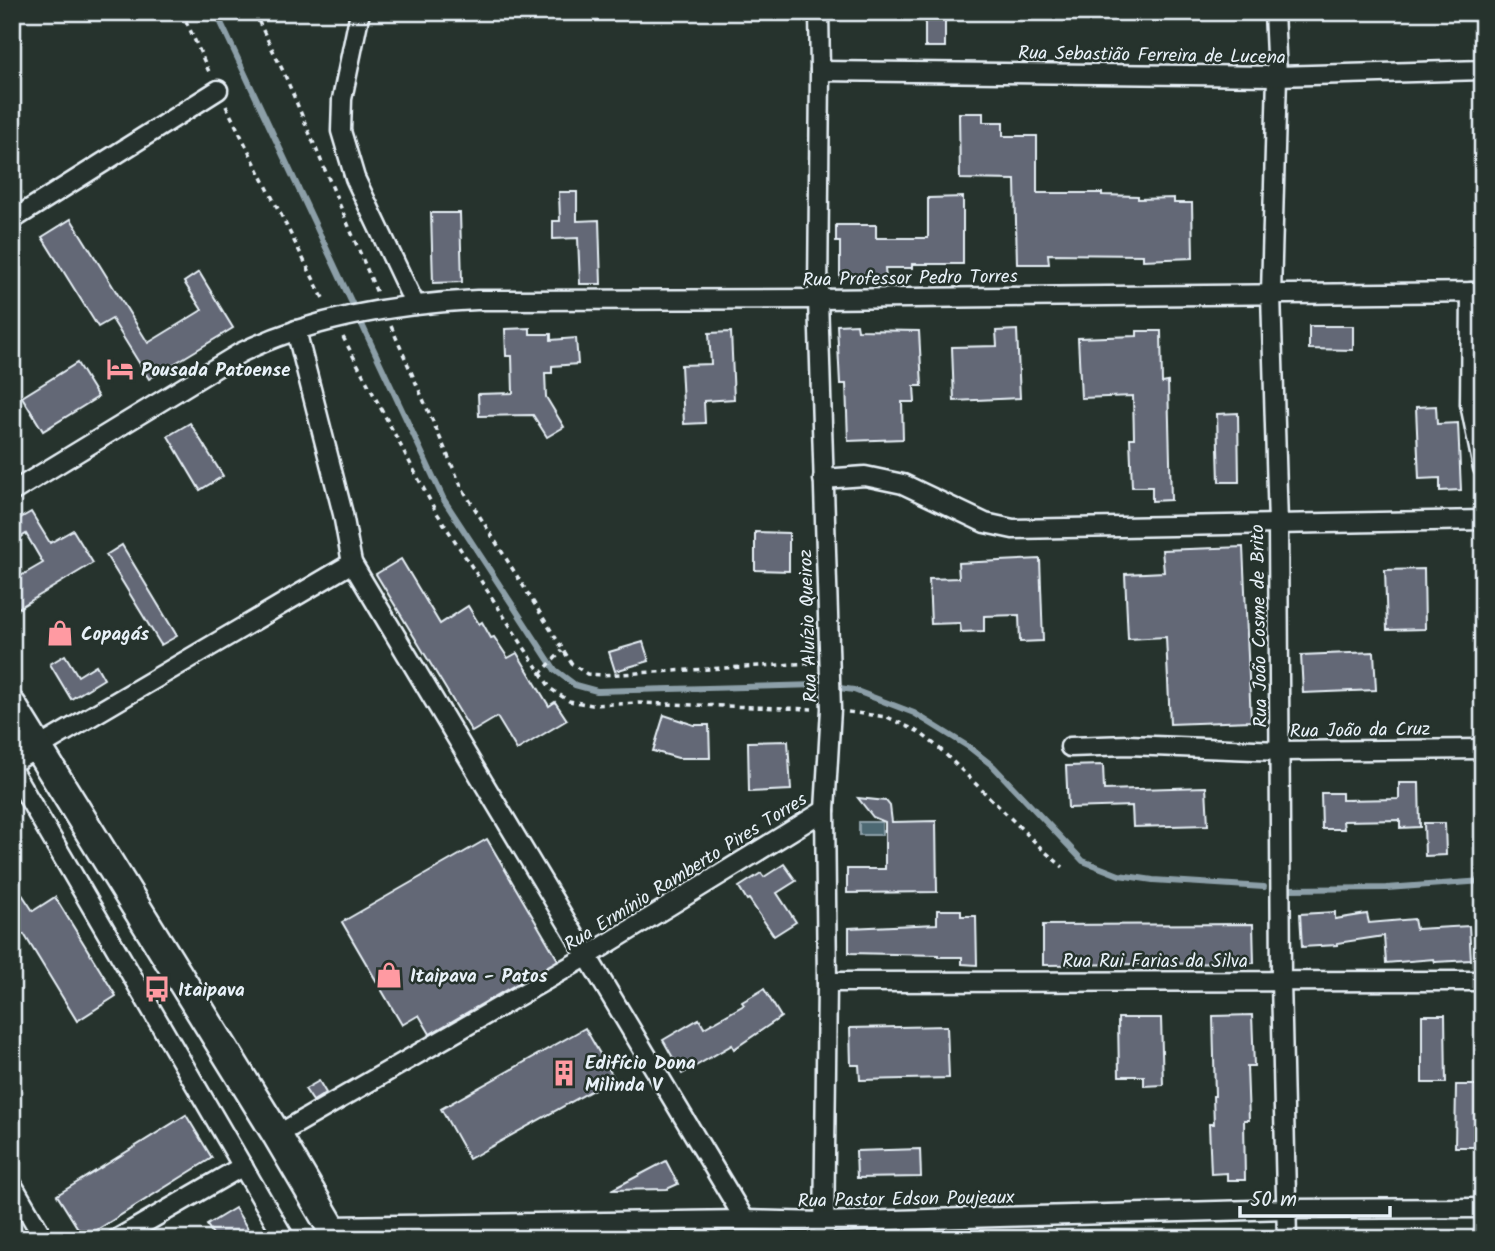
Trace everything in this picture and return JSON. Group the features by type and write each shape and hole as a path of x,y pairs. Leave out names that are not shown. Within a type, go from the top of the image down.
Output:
{"main road":[{"path":"12,705 334,1232"}],"street":[{"path":"360,12 342,99 341,131 355,178 415,305"},
{"name":"Rua Aluízio Queiroz","path":"819,12 818,299 831,709 825,810 827,982 824,1231"},
{"name":"Rua João Cosme de Brito","path":"1274,12 1277,76 1272,294 1278,524 1281,980 1287,1239"},
{"name":"Rua Sebastião Ferreira de Lucena","path":"820,71 1277,76 1483,70"},
{"path":"12,220 218,90"},
{"path":"1477,292 1470,404 1483,468"},
{"name":"Rua Professor Pedro Torres","path":"12,492 240,353 296,330 381,309 477,300 1477,292"},
{"path":"296,330 343,514 352,563 745,1220"},
{"path":"823,479 865,476 903,484 985,523 1013,529 1483,520"},
{"path":"12,763 352,563"},
{"name":"Rua João da Cruz","path":"1070,747 1128,745 1280,751 1483,749"},
{"path":"12,770 285,1239"},
{"name":"Rua Ermínio Ramberto Pires Torres","path":"277,1135 586,957 825,810"},
{"name":"Rua Rui Farias da Silva","path":"827,982 1483,981"},
{"path":"117,1239 243,1166"},
{"path":"12,1184 44,1239"},
{"name":"Rua Pastor Edson Poujeaux","path":"334,1232 745,1220 824,1231 1288,1209 1483,1208"}],"path":[{"path":"182,12 218,90 435,510 551,689 569,701 592,705 638,703 831,709 887,718 919,732 939,747 1063,867"},
{"path":"254,12 284,74 381,309 462,488 572,664 587,674 602,676 829,662"},
{"path":"540,674 562,651"}],"water":[{"path":"859,822 882,822 882,835 859,835"}],"building":[{"path":"925,12 945,12 945,47 925,47"},
{"path":"959,113 983,113 983,122 1003,122 1003,136 1037,136 1037,193 1102,193 1138,196 1138,199 1174,198 1174,203 1192,203 1193,258 1143,260 1143,255 1048,254 1049,264 1017,264 1015,180 960,179"},
{"path":"559,192 577,192 577,221 599,220 601,284 580,284 578,238 553,239 553,221 560,221"},
{"path":"963,197 963,264 912,264 912,268 885,268 886,278 840,278 840,242 836,242 836,225 876,225 876,238 928,238 928,198"},
{"path":"431,213 460,213 462,282 433,283"},
{"path":"71,219 148,343 202,310 184,282 199,272 233,328 149,379 112,319 98,327 42,237"},
{"path":"857,324 858,330 919,331 922,386 914,386 915,402 902,402 903,439 848,441 846,384 840,384 837,325"},
{"path":"1309,326 1353,326 1353,350 1309,349"},
{"path":"530,328 530,334 551,334 551,340 576,338 578,364 552,366 552,373 545,373 546,397 564,427 547,437 533,415 479,416 478,394 513,393 512,356 506,356 505,329"},
{"path":"1017,330 1020,398 954,401 952,347 997,346 996,331"},
{"path":"1137,331 1161,331 1162,383 1168,382 1171,500 1152,501 1152,487 1132,487 1130,438 1134,438 1133,396 1081,398 1078,338 1137,336"},
{"path":"731,332 734,399 704,401 705,423 684,424 681,365 711,364 709,333"},
{"path":"77,363 98,397 43,431 22,397"},
{"path":"1436,406 1437,424 1458,423 1461,490 1440,491 1440,478 1419,479 1416,407"},
{"path":"1238,413 1239,482 1219,482 1217,414"},
{"path":"190,423 223,476 200,490 168,436"},
{"path":"31,512 50,543 73,530 93,563 12,612 12,581 43,563 26,534 12,543 12,523"},
{"path":"755,532 789,533 789,571 755,570"},
{"path":"122,545 177,636 161,645 106,555"},
{"path":"1243,547 1251,721 1170,724 1166,637 1128,639 1125,574 1164,572 1162,550"},
{"path":"401,559 440,624 468,606 479,624 482,622 508,658 517,653 549,706 555,702 567,720 517,750 497,717 472,732 376,574"},
{"path":"1040,559 1043,641 1020,642 1019,615 984,616 984,631 961,632 960,623 931,624 929,579 959,578 958,563"},
{"path":"1424,569 1425,629 1387,630 1385,570"},
{"path":"643,642 649,661 615,671 609,652"},
{"path":"1374,652 1376,690 1303,693 1301,655"},
{"path":"65,655 78,676 96,665 104,679 71,699 50,664"},
{"path":"664,715 694,725 709,725 710,758 678,758 653,751"},
{"path":"788,741 791,790 749,792 748,742"},
{"path":"1103,765 1104,790 1206,787 1208,825 1133,827 1132,806 1068,808 1066,766"},
{"path":"1399,783 1419,783 1420,827 1400,828 1400,820 1343,821 1344,829 1322,829 1321,793 1342,793 1342,800 1399,799"},
{"path":"858,798 886,801 890,806 892,822 936,821 937,892 847,893 847,869 885,869 885,822 873,817"},
{"path":"1424,823 1445,823 1446,855 1425,856"},
{"path":"487,839 558,960 430,1034 419,1015 402,1025 342,922"},
{"path":"784,864 796,881 777,893 796,922 774,936 739,887 761,873 764,877"},
{"path":"12,879 33,911 55,897 116,996 77,1021 24,934 12,941"},
{"path":"937,910 961,910 961,916 976,916 977,965 962,964 962,957 849,953 849,928 937,924"},
{"path":"1335,912 1335,919 1367,914 1369,923 1414,919 1416,929 1469,926 1471,960 1435,962 1434,959 1386,963 1384,936 1337,945 1302,947 1300,914"},
{"path":"1253,924 1254,963 1043,965 1043,925"},
{"path":"764,989 781,1017 734,1049 732,1045 682,1074 663,1040 699,1019 704,1028 744,1005 742,1002"},
{"path":"1252,1015 1254,1066 1247,1066 1249,1120 1244,1120 1245,1180 1227,1180 1227,1173 1211,1174 1209,1124 1214,1124 1215,1096 1213,1016"},
{"path":"1422,1015 1445,1015 1446,1083 1422,1083"},
{"path":"1118,1018 1161,1018 1163,1085 1144,1086 1144,1076 1119,1076"},
{"path":"947,1026 949,1078 860,1080 859,1065 851,1065 850,1028"},
{"path":"585,1028 614,1078 469,1159 441,1109"},
{"path":"319,1081 326,1093 313,1101 305,1089"},
{"path":"1456,1085 1483,1085 1483,1147 1455,1147"},
{"path":"186,1115 212,1158 84,1238 57,1195"},
{"path":"920,1149 921,1177 857,1178 856,1151"},
{"path":"666,1161 678,1184 667,1189 611,1190"},
{"path":"235,1208 254,1239 216,1239 207,1225"}],"waterway":[{"path":"216,12 444,500 555,670 575,685 597,691 817,685 854,690 914,713 969,747 993,766 1083,861 1119,875 1153,880 1264,887"},
{"path":"1290,889 1387,888 1483,881"}],"place":[{"name":"Pousada Patoense","path":"120,369"},
{"name":"Copagás","path":"60,633"},
{"name":"Itaipava - Patos","path":"389,975"},
{"name":"Itaipava","path":"157,989"},
{"name":"Edifício Dona Milinda V","path":"564,1073"}]}
